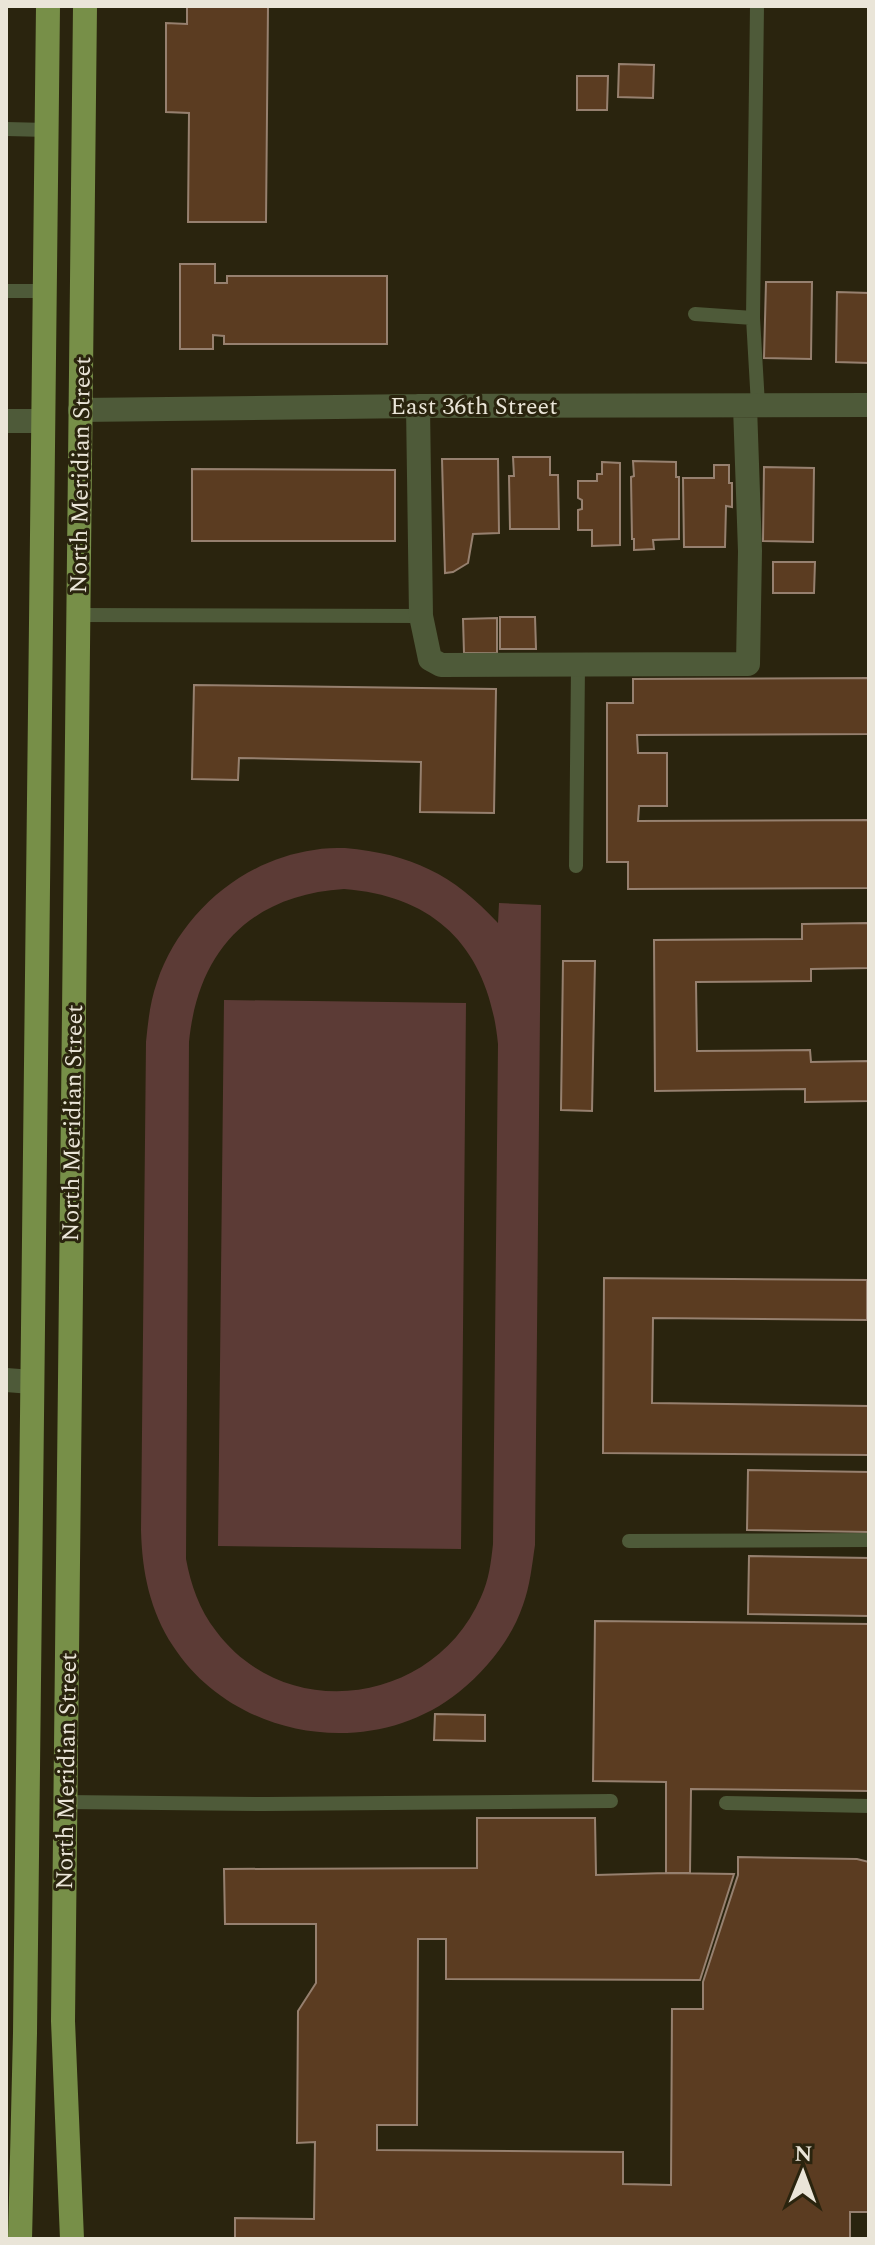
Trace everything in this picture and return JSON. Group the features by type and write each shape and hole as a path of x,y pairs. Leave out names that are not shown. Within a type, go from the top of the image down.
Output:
{"main road":[{"name":"North Meridian Street","path":"20,2239 25,2033 48,6"},
{"name":"North Meridian Street","path":"72,2239 63,2021 85,6"}],"street":[{"name":"East 36th Street","path":"80,410 869,405"},
{"path":"418,406 421,616 430,659 441,665 578,666 748,664 751,406"},
{"path":"6,421 43,421"},
{"path":"6,1380 32,1382"}],"lane":[{"path":"751,406 757,6"},
{"path":"6,129 47,130"},
{"path":"6,291 45,291"},
{"path":"695,314 753,318"},
{"path":"78,615 421,616"},
{"path":"576,866 578,666"},
{"path":"629,1541 869,1540"},
{"path":"65,1802 611,1801"},
{"path":"726,1803 869,1806"}],"shaded area":[{"path":"341,848 390,855 429,869 464,891 498,923 499,903 541,905 535,1545 527,1590 518,1618 505,1642 479,1674 459,1692 424,1714 386,1728 346,1733 306,1730 267,1720 231,1703 199,1678 173,1646 158,1619 143,1561 141,1530 146,1042 155,990 167,957 181,934 217,894 262,865 318,849","holes":["344,889 406,903 432,917 453,934 470,956 493,1011 498,1044 493,1544 488,1578 481,1597 459,1633 430,1661 396,1680 358,1690 319,1690 281,1681 246,1661 216,1631 205,1614 193,1587 186,1559 189,1042 194,1009 217,955 235,933 256,916 282,902 311,894"]},
{"path":"224,1000 466,1003 461,1549 218,1546"}],"building":[{"path":"187,6 268,6 266,222 188,222 189,113 166,112 166,23 187,24"},
{"path":"619,64 654,65 653,98 618,97"},
{"path":"577,76 608,76 607,110 577,110"},
{"path":"180,264 215,264 215,283 227,283 227,276 387,276 387,344 224,344 224,336 213,335 213,349 180,349"},
{"path":"766,282 812,282 811,359 764,358"},
{"path":"837,292 869,293 869,363 836,362"},
{"path":"513,457 550,457 550,475 558,475 559,529 510,529 509,476 514,476"},
{"path":"442,459 498,459 499,533 473,534 468,563 445,573"},
{"path":"633,461 676,462 676,477 679,477 679,539 653,540 654,549 634,550"},
{"path":"602,462 620,463 620,545 592,546 592,530 578,530 578,510 582,509 582,500 578,498 578,481 597,481 597,474 602,474"},
{"path":"714,465 729,465 729,483 732,483 732,507 726,506 725,547 684,547 683,478 714,478"},
{"path":"764,467 814,468 813,542 763,541"},
{"path":"192,469 395,470 395,541 192,541"},
{"path":"773,562 815,562 814,593 773,593"},
{"path":"500,617 535,617 536,649 500,649"},
{"path":"497,618 497,653 464,653 463,619"},
{"path":"869,678 869,734 637,735 638,753 667,753 667,806 639,806 638,821 869,820 869,888 628,889 628,862 607,862 607,703 633,703 633,679"},
{"path":"194,685 496,689 494,813 420,812 421,762 239,758 238,780 192,779"},
{"path":"869,923 869,968 811,969 811,981 696,982 697,1051 810,1050 811,1062 869,1061 869,1101 805,1102 805,1089 655,1091 654,940 802,939 802,924"},
{"path":"563,961 595,961 592,1111 561,1110"},
{"path":"604,1278 867,1280 867,1320 653,1318 652,1403 869,1406 869,1455 603,1453"},
{"path":"748,1470 869,1472 869,1532 747,1530"},
{"path":"749,1556 869,1558 869,1616 748,1614"},
{"path":"595,1621 869,1624 869,1791 691,1789 690,1873 666,1873 666,1782 593,1781"},
{"path":"435,1714 485,1715 485,1741 434,1740"},
{"path":"477,1818 595,1818 596,1875 734,1874 700,1980 446,1979 446,1939 418,1939 417,2125 377,2125 377,2150 623,2152 623,2184 671,2185 672,2009 703,2009 703,1982 738,1875 738,1857 857,1859 869,1862 869,2212 850,2212 850,2239 235,2239 235,2218 314,2219 315,2142 297,2143 298,2011 316,1983 316,1924 225,1924 224,1869 477,1868"}]}
